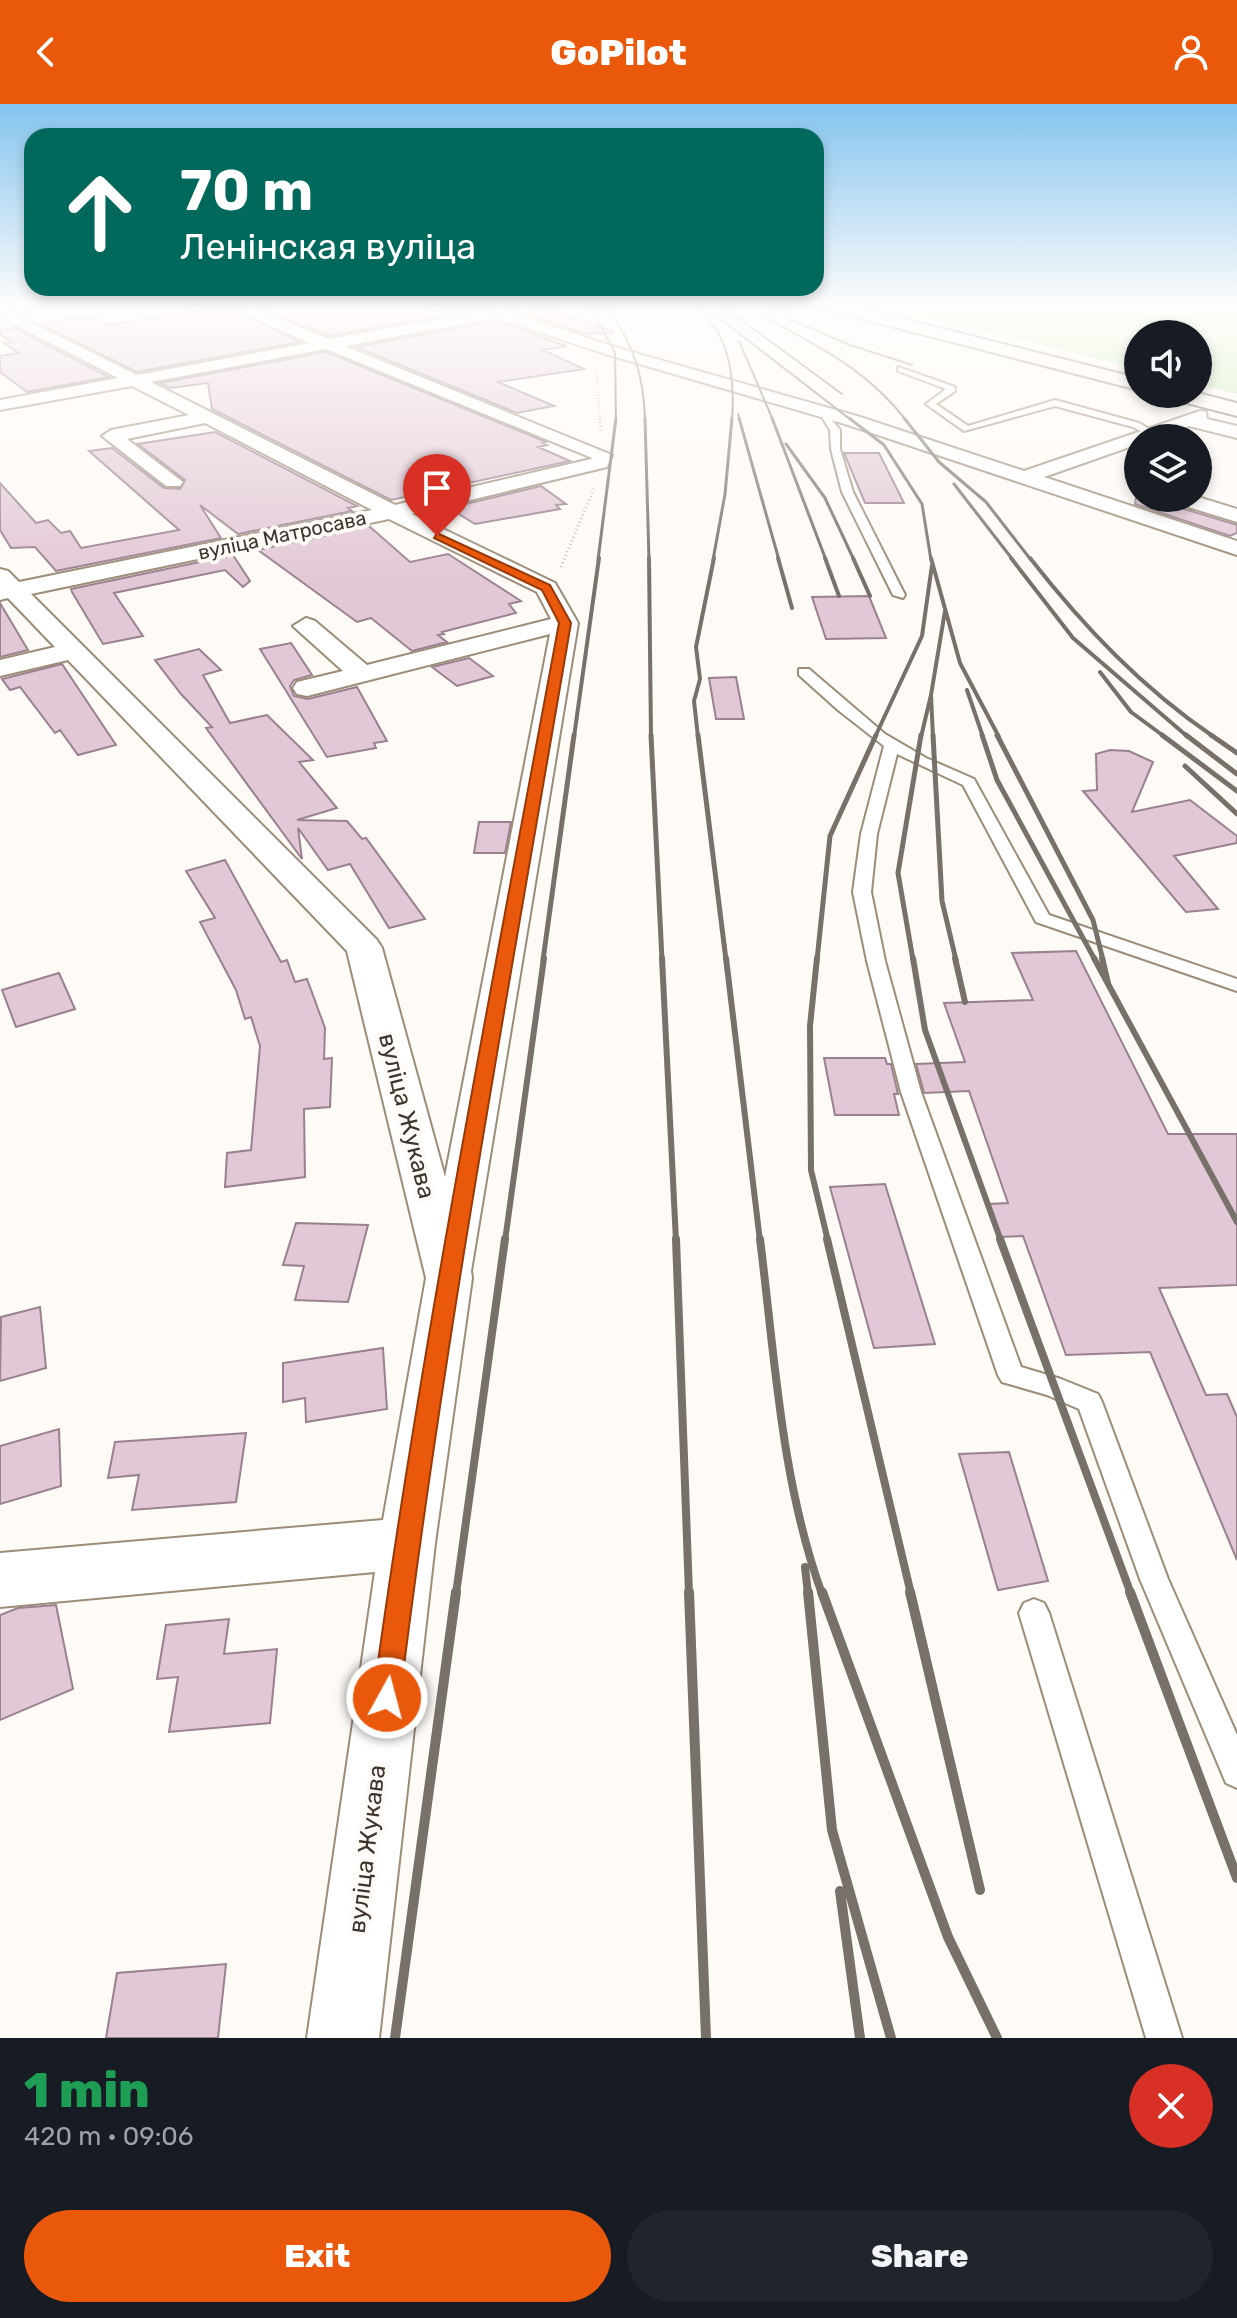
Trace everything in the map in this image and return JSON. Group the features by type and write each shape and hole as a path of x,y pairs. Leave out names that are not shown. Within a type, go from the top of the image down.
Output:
{"street":[{"path":"0,405 42,397"},
{"path":"169,397 547,588 565,623 449,1278"},
{"path":"454,397 601,459"},
{"path":"773,397 1237,548"},
{"path":"173,482 111,436 208,417"},
{"path":"1177,424 1194,418 1237,432"},
{"path":"1026,477 1124,442"},
{"name":"вуліца Матросава","path":"5,586 393,512 601,459"},
{"path":"1065,463 1094,472"},
{"path":"1212,508 1237,516"},
{"path":"1150,518 1162,512"},
{"name":"вуліца Жукава","path":"5,586 73,651 364,948 449,1278 407,1543 343,2038"},
{"path":"307,688 565,623"},
{"path":"306,626 362,674"},
{"path":"0,668 73,651"},
{"path":"0,1580 407,1543"}],"lane":[{"path":"940,397 930,404 967,429 1055,403 1132,424"},
{"path":"820,411 835,430 833,448 848,490 899,595"},
{"path":"804,672 855,720 915,761 969,782 1042,918 1237,985"},
{"path":"892,745 869,834 862,892 876,961 911,1092 1011,1375 1052,1386 1089,1402 1154,1579 1237,1772"},
{"path":"1034,1613 1164,2038"}],"path":[{"path":"547,588 566,560 601,459 598,397"}],"building":[{"path":"210,397 437,397 546,442 543,443 547,445 538,447 570,461 391,500 212,409"},
{"path":"479,397 534,397 554,406 517,413"},
{"path":"215,432 357,506 348,508 352,511 238,534 200,505 221,538 56,571 35,547 11,548 0,530 0,483 36,523 48,520 61,533 70,531 81,548 179,530 89,451 112,448 164,488 180,489 185,480 138,444"},
{"path":"844,453 879,453 904,503 865,503"},
{"path":"541,486 566,504 556,505 560,509 475,524 449,508"},
{"path":"1159,512 1194,512 1237,525 1237,533 1230,536"},
{"path":"369,526 410,562 448,554 521,601 509,604 516,613 442,632 444,634 438,635 447,642 412,651 371,618 357,622 258,550"},
{"path":"233,555 250,581 243,587 225,570 114,593 143,636 103,644 71,589"},
{"path":"869,596 886,638 826,639 812,597"},
{"path":"0,603 28,650 0,657"},
{"path":"291,643 312,675 294,680 290,686 294,696 308,699 357,687 387,741 374,743 376,748 327,757 260,649"},
{"path":"199,649 221,670 203,675 230,723 267,715 313,760 299,762 337,808 297,820 347,821 362,839 366,838 425,919 389,928 350,864 328,870 298,828 302,859 206,728 212,727 155,660"},
{"path":"469,658 493,676 457,686 432,667"},
{"path":"62,664 116,745 78,755 60,730 55,733 20,687 10,690 2,679"},
{"path":"736,677 744,719 716,719 709,678"},
{"path":"1110,750 1129,751 1153,762 1132,812 1190,800 1237,836 1237,843 1174,856 1218,909 1186,912 1083,791 1097,790 1096,754"},
{"path":"479,822 511,822 505,853 474,853"},
{"path":"225,860 281,962 287,960 295,982 307,979 325,1028 324,1059 332,1058 330,1107 304,1109 305,1177 225,1187 227,1153 251,1150 260,1046 251,1017 245,1019 236,990 200,922 215,918 186,871"},
{"path":"1076,951 1168,1134 1237,1134 1237,1285 1159,1288 1206,1395 1227,1394 1237,1417 1237,1560 1150,1352 1066,1355 1023,1236 1000,1237 989,1204 1008,1203 969,1091 924,1093 916,1064 965,1062 944,1003 1033,1000 1012,953"},
{"path":"59,973 75,1009 16,1027 2,990"},
{"path":"824,1058 885,1058 887,1064 891,1064 899,1115 835,1115"},
{"path":"885,1184 935,1344 874,1348 830,1187"},
{"path":"296,1223 368,1225 348,1302 295,1300 304,1266 283,1265"},
{"path":"40,1307 46,1368 0,1381 1,1317"},
{"path":"383,1348 387,1409 306,1422 305,1398 283,1402 283,1363"},
{"path":"59,1429 61,1486 0,1504 0,1446"},
{"path":"246,1433 236,1502 132,1510 139,1475 108,1478 115,1442"},
{"path":"1009,1452 1048,1581 998,1590 959,1454"},
{"path":"56,1605 73,1689 0,1720 0,1615 18,1608"},
{"path":"229,1619 224,1654 277,1649 270,1723 169,1732 178,1677 157,1679 166,1625"},
{"path":"226,1964 218,2038 106,2038 117,1973"}],"railway":[{"path":"616,397 616,418"},
{"path":"643,397 645,420"},
{"path":"732,420 733,397"},
{"path":"763,397 773,420"},
{"path":"822,397 851,420"},
{"path":"885,397 906,420"},
{"path":"1218,397 1237,402"},
{"path":"1202,408 1237,417"},
{"path":"738,414 740,420"},
{"path":"598,560 616,418"},
{"path":"645,418 649,560"},
{"path":"713,560 725,494 732,418"},
{"path":"739,418 779,560"},
{"path":"772,418 826,560"},
{"path":"849,418 884,445 922,504 931,560"},
{"path":"904,418 939,462 986,502 1031,560"},
{"path":"786,444 825,498 854,560"},
{"path":"954,484 1013,560"},
{"path":"574,737 599,558"},
{"path":"649,558 651,737"},
{"path":"698,737 694,701 700,679 696,647 714,558"},
{"path":"778,558 792,608"},
{"path":"825,558 839,596"},
{"path":"853,558 870,596"},
{"path":"931,558 960,663 999,737"},
{"path":"1011,558 1073,638 1188,737"},
{"path":"1030,558 1115,655 1162,698 1214,737"},
{"path":"875,737 922,636 932,565"},
{"path":"931,695 945,611"},
{"path":"1100,672 1131,712 1165,737"},
{"path":"967,690 983,737"},
{"path":"921,737 931,695"},
{"path":"931,695 933,737"},
{"path":"543,960 574,735"},
{"path":"651,735 662,960"},
{"path":"698,735 726,960"},
{"path":"817,960 830,836 876,735"},
{"path":"913,960 898,873 921,735"},
{"path":"933,735 942,901 956,960"},
{"path":"982,735 997,780 1095,960"},
{"path":"997,735 1093,920 1103,960"},
{"path":"1162,735 1237,791"},
{"path":"1186,735 1237,774"},
{"path":"1211,735 1237,753"},
{"path":"1185,766 1237,814"},
{"path":"505,1241 544,958"},
{"path":"662,958 676,1241"},
{"path":"726,958 760,1241"},
{"path":"817,958 810,1026 811,1170 828,1241"},
{"path":"913,958 925,1030 1001,1241"},
{"path":"955,958 965,1002"},
{"path":"1094,958 1237,1222"},
{"path":"1102,958 1108,983"},
{"path":"456,1594 505,1239"},
{"path":"676,1239 689,1594"},
{"path":"760,1239 788,1463 808,1551 822,1594"},
{"path":"827,1239 911,1594"},
{"path":"1000,1239 1131,1594"},
{"path":"805,1567 808,1594"},
{"path":"395,2038 456,1592"},
{"path":"689,1592 706,2038"},
{"path":"808,1592 832,1830 891,2038"},
{"path":"822,1592 948,1937 997,2038"},
{"path":"910,1592 980,1890"},
{"path":"1130,1592 1237,1878"},
{"path":"840,1891 860,2038"}],"route":[{"path":"387,1698 407,1543 449,1278 565,623 547,588 437,536"}]}
